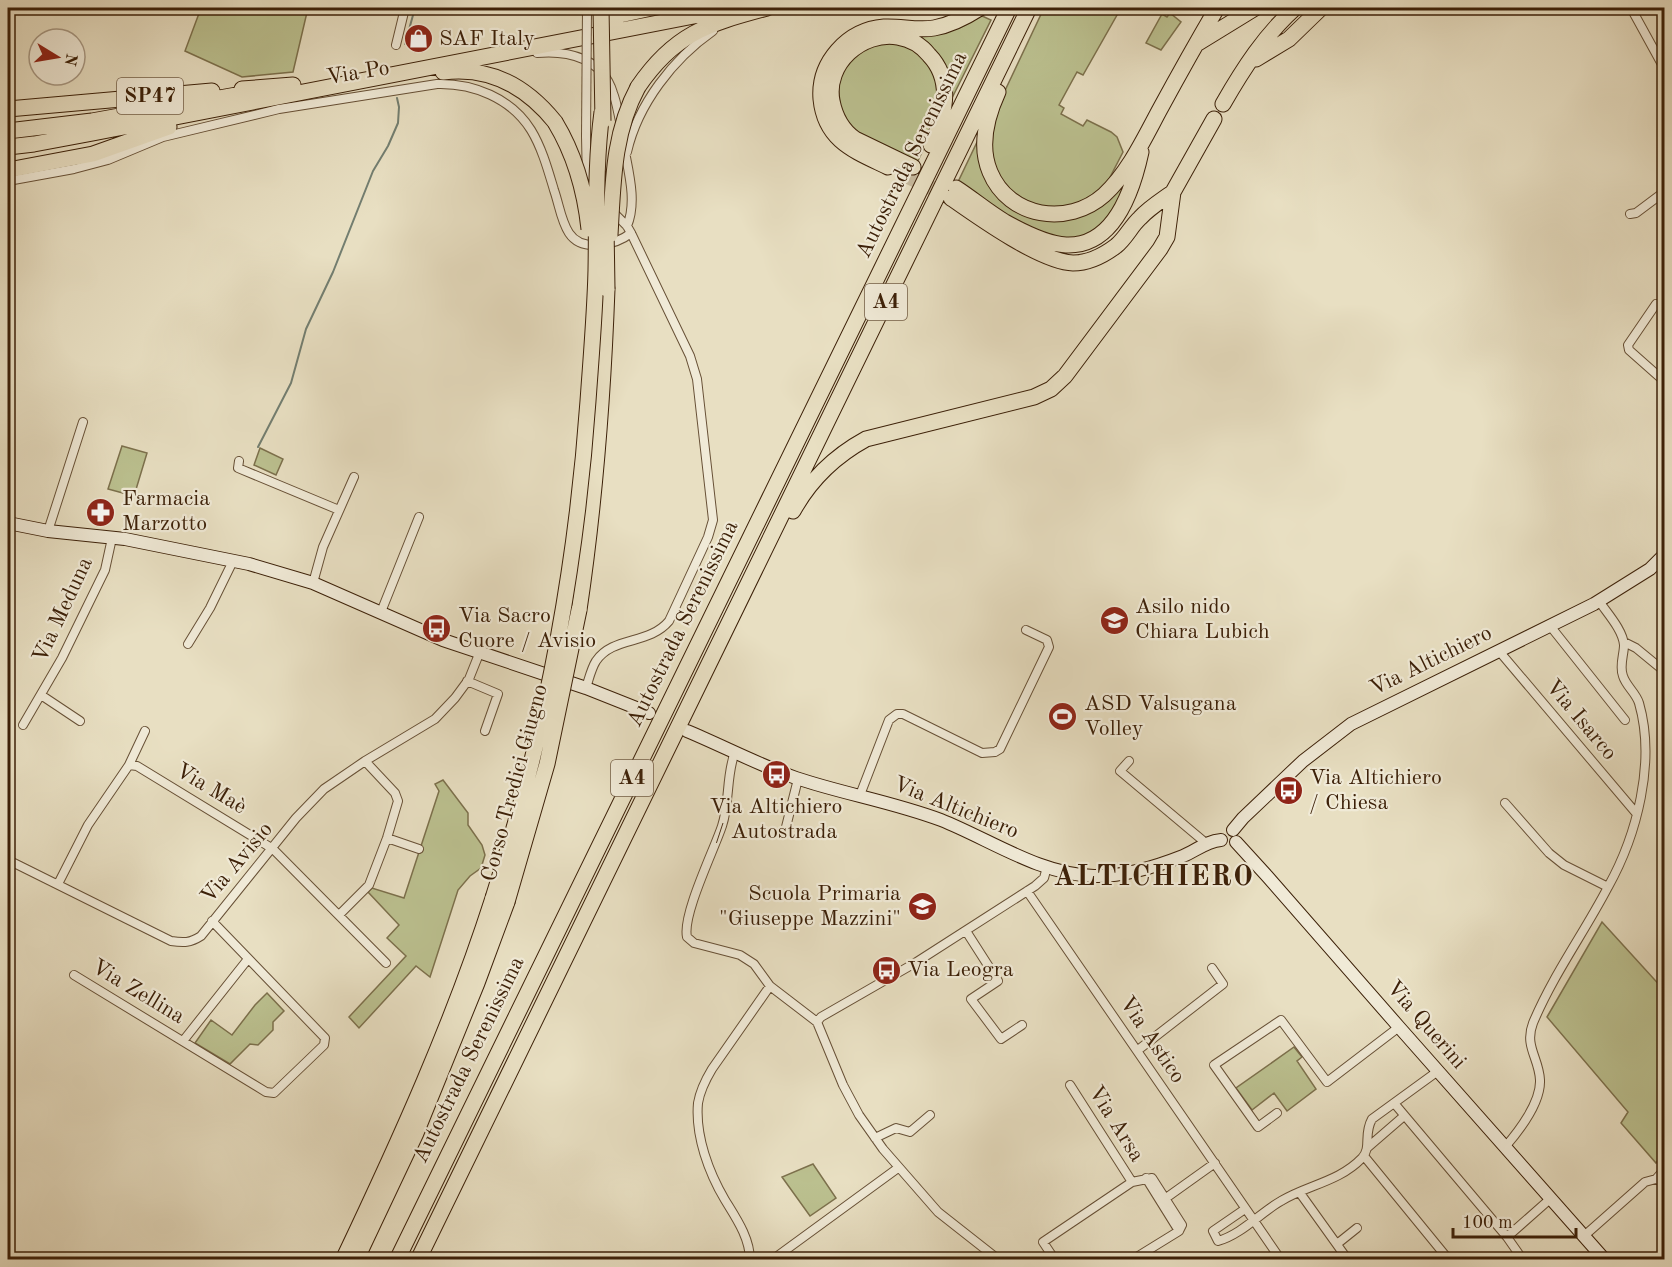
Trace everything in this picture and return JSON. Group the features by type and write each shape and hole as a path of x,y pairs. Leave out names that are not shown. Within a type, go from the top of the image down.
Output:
{"highway":[{"path":"601,8 602,112 606,142 607,289"},
{"path":"652,8 620,15 610,22 685,8"},
{"path":"607,289 613,177 617,148 624,116 638,87 654,65 678,43 703,27 735,12 767,8"},
{"path":"867,297 891,226 937,131 945,99 945,85 940,70 924,49 913,41 897,37 879,38 862,43 848,53 840,63 832,86 833,107 837,120 849,135 911,172 850,149 833,133 825,118 821,100 827,66 838,50 860,33 885,27 934,28 958,20 980,8"},
{"name":"Autostrada Serenissima","path":"397,1260 1009,8"},
{"name":"Autostrada Serenissima","path":"418,1260 1029,8"},
{"path":"1023,22 1016,54 995,100 986,128 986,157 989,171 1005,195 1017,204 1051,215 1072,212 1097,200 1109,190 1143,140 1217,8"},
{"path":"1196,45 1255,8"},
{"path":"1223,104 1245,65 1282,19 1295,8"},
{"path":"1245,65 1289,39 1321,8"},
{"name":"Via Po","path":"255,102 498,54 735,12"},
{"name":"Via Po","path":"293,85 582,28"},
{"path":"344,84 451,71 473,72 495,77 520,88 533,98 555,122 572,153 580,178 591,255 591,349"},
{"name":"SP47","path":"8,109 293,85"},
{"name":"SP47","path":"8,131 92,121 293,85"},
{"name":"SP47","path":"8,147 255,102"},
{"name":"SP47","path":"8,170 93,154 155,131 255,102"},
{"path":"591,349 596,273 598,142 602,112"},
{"path":"748,582 773,549 804,493 833,461 850,447 885,433 1034,397 1051,389 1065,376 1167,237 1173,192 1214,119"},
{"path":"1143,140 1131,189 1119,212 1107,228 1097,236 1076,244 1056,243 1015,227 954,193 984,220 1015,239 1051,257 1075,263 1094,259 1115,246 1138,218 1173,192"},
{"name":"SP47","path":"8,165 38,163"},
{"name":"Corso Tredici Giugno","path":"343,1260 432,1064 464,982 500,900 547,764 579,610 588,548 600,435 607,289"},
{"name":"Corso Tredici Giugno","path":"356,1260 420,1123 477,983 500,900 533,760 565,606 582,480 591,349"}],"street":[{"path":"396,45 405,8"},
{"path":"487,8 521,8"},
{"path":"586,688 597,661 608,649 653,635 669,621 708,537 713,520 697,379 690,356 629,229 588,190 586,176 587,8"},
{"path":"1631,8 1665,68"},
{"path":"626,159 637,120 672,68 690,48 735,12"},
{"path":"498,54 543,52 567,54 586,58 597,66 613,91 622,130 632,203 629,229"},
{"name":"Via Po","path":"8,181 74,170 108,160 163,137 279,109 427,85 454,83 494,95 516,112 531,130 544,159 569,234 578,242 596,245 620,241 629,229"},
{"path":"1630,214 1636,213 1665,192"},
{"path":"1656,304 1628,345 1629,350 1665,381"},
{"path":"48,531 83,422"},
{"path":"239,461 238,468 339,510"},
{"path":"313,583 323,547 354,477"},
{"path":"381,612 419,517"},
{"path":"8,523 48,531 112,538 233,561 313,583 479,654 586,688 649,712"},
{"name":"Via Meduna","path":"23,725 41,695 105,570 112,538"},
{"name":"Via Altichiero","path":"1236,842 1227,846 1221,840 1220,835 1223,830 1228,828 1233,830 1303,761 1351,724 1551,627 1599,601 1650,569 1665,555"},
{"path":"188,644 210,608 233,561"},
{"path":"1505,1147 1524,1123 1538,1094 1540,1081 1529,1036 1533,1023 1559,971 1608,887 1628,842 1645,779 1646,747 1638,701 1623,678 1624,642 1599,601"},
{"path":"1551,627 1625,720"},
{"path":"860,795 889,720 897,714 903,714 982,753 995,752 1000,749 1049,646 1047,640 1026,630"},
{"path":"1624,642 1636,648 1665,672"},
{"name":"Via Isarco","path":"1499,651 1636,813"},
{"name":"Via Avisio","path":"8,860 171,941 186,944 201,936 303,811 324,789 365,761 435,719 467,681 479,654"},
{"path":"467,681 498,694 485,731"},
{"name":"Via Meduna","path":"41,695 80,721"},
{"path":"58,884 88,825 129,765 145,731"},
{"name":"Via Altichiero","path":"690,732 798,779 890,802 940,820 1047,867 1074,873 1094,876 1115,875 1148,868 1221,840"},
{"path":"735,752 723,825 707,862 685,931 687,937 694,943 740,955 754,964 770,986 819,1019 843,1085 859,1115 875,1138 938,1212 999,1260"},
{"path":"339,915 369,885 398,805 398,796 365,761"},
{"path":"1129,761 1120,771 1207,844"},
{"name":"Via Maè","path":"129,765 146,771 273,849 386,963"},
{"path":"785,831 798,779"},
{"path":"1505,803 1549,853 1563,865 1608,887"},
{"path":"1233,830 1238,838 1236,842"},
{"path":"387,838 419,849"},
{"name":"Via Querini","path":"1236,842 1605,1260"},
{"path":"819,1019 915,963 1027,891 1041,881 1047,867"},
{"name":"Via Astico","path":"1027,891 1281,1260"},
{"name":"Via Zellina","path":"74,975 269,1093 278,1091 324,1045 325,1038 212,921"},
{"path":"966,931 998,981 972,999 1001,1039 1022,1025"},
{"name":"Via Zellina","path":"183,1041 248,959"},
{"path":"1138,1050 1223,984 1212,968"},
{"path":"750,1260 748,1242 719,1191 705,1159 698,1117 698,1102 712,1069 770,986"},
{"path":"1277,1113 1258,1127 1214,1065 1281,1020 1328,1082 1399,1027"},
{"path":"1438,1071 1372,1119 1366,1129 1365,1152 1449,1260"},
{"name":"Via Arsa","path":"1071,1085 1132,1182"},
{"path":"1394,1103 1507,1237 1522,1260"},
{"path":"875,1138 896,1128 910,1132 930,1115"},
{"path":"1245,1209 1213,1231 1218,1241 1254,1221 1281,1201 1342,1174 1404,1116"},
{"path":"1166,1198 1215,1163"},
{"path":"772,1260 898,1167"},
{"path":"1584,1236 1645,1182 1660,1180 1665,1170"},
{"path":"1055,1260 1043,1242 1132,1182 1152,1178 1182,1225 1179,1231 1132,1260"},
{"path":"1146,1179 1179,1231"},
{"path":"1300,1193 1348,1260"},
{"path":"1507,1237 1550,1198"},
{"path":"1337,1244 1357,1228"},
{"path":"1558,1260 1564,1260"}],"green space":[{"path":"201,8 308,8 293,72 242,77 185,51"},
{"path":"1044,8 1121,8 1083,75 1077,72 1059,105 1064,108 1061,114 1083,126 1087,120 1111,132 1117,137 1123,152 1107,183 1090,198 1064,208 1035,207 1003,185 992,163 991,131 1001,99"},
{"path":"1170,13 1181,22 1161,50 1146,43 1162,14 1167,17"},
{"path":"980,15 991,20 951,100 947,75 941,58 928,45 907,32"},
{"path":"903,43 926,56 940,86 936,122 916,165 853,133 841,116 838,82 841,72 854,55 876,44"},
{"path":"979,138 984,169 1043,218 1117,187 1124,191 1110,218 1091,235 1061,240 1010,220 957,184"},
{"path":"122,446 147,453 134,496 108,489"},
{"path":"260,448 283,459 276,475 254,465"},
{"path":"443,780 468,813 468,825 482,845 485,855 481,868 470,876 458,890 430,977 416,966 359,1028 349,1017 406,956 387,938 399,925 368,892 372,888 404,898 439,791 435,784"},
{"path":"1602,922 1664,990 1664,1153 1656,1163 1621,1123 1628,1112 1547,1017"},
{"path":"267,993 284,1011 273,1022 273,1030 258,1045 250,1044 230,1064 195,1043 211,1020 232,1035"},
{"path":"1294,1047 1302,1057 1297,1061 1316,1089 1287,1111 1274,1093 1252,1110 1236,1088"},
{"path":"813,1164 836,1198 810,1216 782,1177"}],"waterway":[{"path":"405,44 415,8"},
{"path":"258,447 291,383 306,329 333,272 373,171 398,123 397,98"}],"tunnel":[{"path":"909,177 950,197"}],"place":[{"name":"SAF Italy","path":"418,39"},
{"name":"Farmacia Marzotto","path":"101,512"},
{"name":"Asilo nido Chiara Lubich","path":"1114,620"},
{"name":"Via Sacro Cuore / Avisio","path":"437,629"},
{"name":"ASD Valsugana Volley","path":"1063,717"},
{"name":"Via Altichiero / Autostrada","path":"776,775"},
{"name":"Via Altichiero / Chiesa","path":"1288,791"},
{"name":"Scuola Primaria \"Giuseppe Mazzini\"","path":"922,907"},
{"name":"Via Leogra","path":"886,970"}],"district":[{"name":"ALTICHIERO","path":"1154,878"}]}
